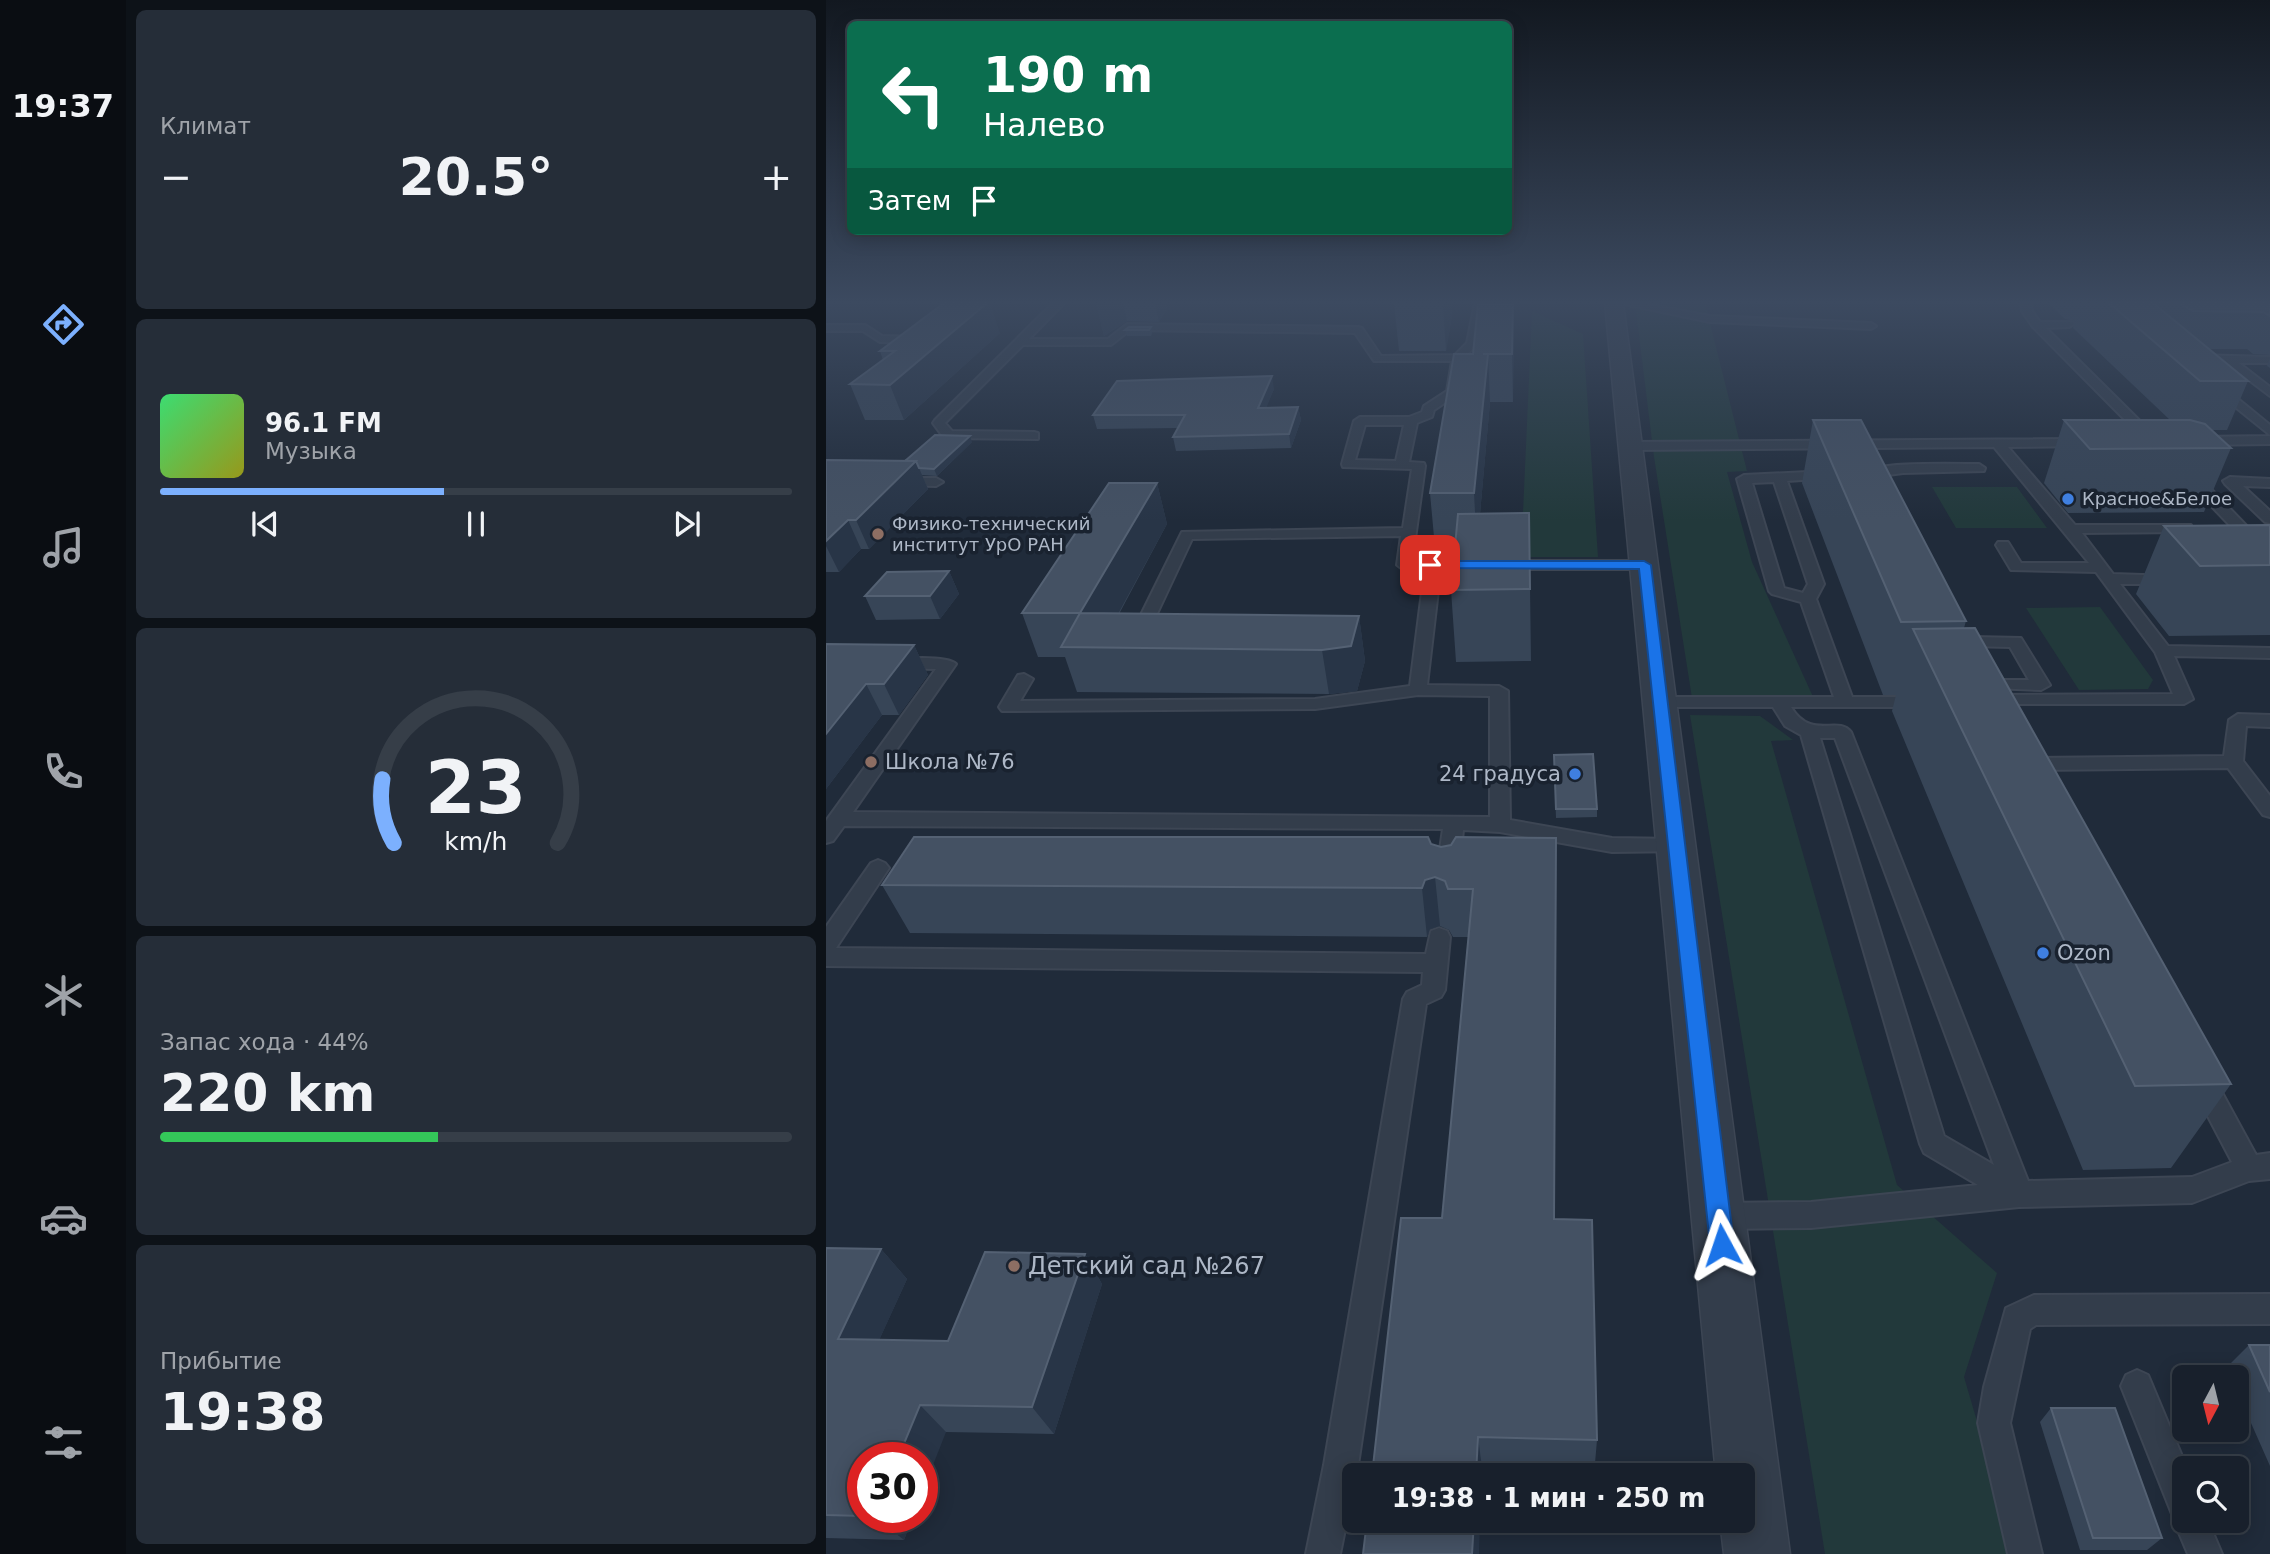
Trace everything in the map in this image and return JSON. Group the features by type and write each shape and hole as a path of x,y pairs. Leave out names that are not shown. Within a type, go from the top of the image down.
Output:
{"street":[{"path":"1623,376 1658,702 1720,1216 1757,1554"}],"lane":[{"path":"987,376 939,423 948,435 1034,436"},
{"path":"1404,565 1419,466 1402,465 1346,471 1360,421 1412,421 1428,414 1428,409 1453,393 1455,376"},
{"path":"2094,376 2168,442"},
{"path":"2204,376 2270,431"},
{"path":"2248,376 2270,393"},
{"path":"1402,465 1412,421"},
{"path":"2131,437 2168,442 2270,440"},
{"path":"1632,446 1871,445 2093,439"},
{"path":"1990,695 2184,699 2163,651 2032,475 1997,440"},
{"path":"1871,445 1890,479"},
{"path":"1808,599 1777,591 1744,479 1890,479 1903,469 1979,468"},
{"path":"1779,477 1816,583 1808,599 1845,703"},
{"path":"2178,480 2201,487 2270,559"},
{"path":"2270,483 2230,481 2270,519"},
{"path":"881,482 936,482"},
{"path":"2071,529 2241,528"},
{"path":"1139,635 1187,535 1409,533"},
{"path":"2003,545 2016,567 2189,578"},
{"path":"1404,565 1644,565"},
{"path":"1404,565 1431,582 1418,690"},
{"path":"1962,621 1974,642 1990,695 2010,720"},
{"path":"1974,642 2015,642 2041,685 1990,695"},
{"path":"2163,651 2270,653"},
{"path":"832,828 948,664 880,665"},
{"path":"1024,679 1008,707 1315,704 1418,690 1499,691 1500,825"},
{"path":"1658,702 1780,704 1937,701"},
{"path":"1780,704 1791,722 1809,733 1842,732 2019,1194"},
{"path":"2270,721 2238,720 2233,762 2270,810"},
{"path":"1809,733 1933,1144 2019,1194"},
{"path":"2022,742 2047,788"},
{"path":"2034,764 2233,762"},
{"path":"832,828 1454,822 1500,825 1612,845 1677,846"},
{"path":"1446,885 1454,822"},
{"path":"826,945 878,868"},
{"path":"826,957 1438,950 1433,990 1415,999 1341,1465 1323,1554"},
{"path":"1720,1216 1811,1215 2019,1194 2192,1190 2259,1167 2197,1070"},
{"path":"2025,1554 1994,1423 2017,1320 2034,1310 2270,1309"},
{"path":"2137,1386 2172,1472"},
{"path":"2197,1533 2205,1554"}],"green space":[{"path":"1529,376 1586,376 1598,557 1521,557"},
{"path":"1644,376 1723,376 1747,471 1727,472 1752,562 1814,699 1692,698"},
{"path":"1932,487 2017,487 2047,528 1956,528"},
{"path":"2100,607 2153,680 2148,689 2079,690 2026,608"},
{"path":"1690,715 1760,716 1793,740 1771,741 1897,1185 1997,1273 1964,1377 2014,1547 2020,1554 1825,1554"}],"building":[{"path":"862,376 901,376 890,385 850,384"},
{"path":"1272,376 1258,408 1298,407 1289,434 1173,437 1185,415 1093,415 1117,381"},
{"path":"1450,376 1486,376 1474,493 1430,493"},
{"path":"2194,376 2241,376 2248,381 2200,381"},
{"path":"1813,420 1861,420 1966,621 1901,622"},
{"path":"2064,420 2190,420 2205,424 2231,448 2090,449"},
{"path":"935,435 970,436 934,469 919,468 916,461 905,461"},
{"path":"826,460 916,461 856,520 848,520 826,541"},
{"path":"1109,483 1157,483 1080,613 1022,613"},
{"path":"1529,513 1530,589 1451,590 1458,514"},
{"path":"2270,525 2270,565 2200,566 2164,526"},
{"path":"949,571 930,596 865,596 887,572"},
{"path":"1080,613 1359,616 1351,646 1322,650 1061,647"},
{"path":"1975,628 2231,1084 2135,1086 1913,629"},
{"path":"826,644 914,645 884,684 866,684 826,734"},
{"path":"1593,754 1597,809 1556,809 1554,755"},
{"path":"914,837 1428,837 1431,844 1441,847 1451,845 1456,837 1556,838 1554,1219 1592,1220 1597,1440 1478,1437 1477,1463 1373,1463 1401,1218 1442,1218 1473,889 1448,889 1445,881 1435,877 1425,880 1422,888 882,885"},
{"path":"826,1248 881,1249 838,1339 948,1341 985,1252 1085,1254 1032,1407 920,1405 905,1442 847,1442 847,1516 826,1515"},
{"path":"2249,1345 2270,1345 2270,1392"},
{"path":"2051,1408 2115,1408 2162,1538 2093,1538"},
{"path":"1366,1533 1473,1533 1472,1554 1363,1554"}],"place":[{"name":"Красное&Белое","path":"2068,499"},
{"name":"Физико-технический институт УрО РАН","path":"878,534"},
{"name":"Школа №76","path":"871,762"},
{"name":"24 градуса","path":"1575,774"},
{"name":"Ozon","path":"2043,953"},
{"name":"Детский сад №267","path":"1014,1266"}],"route":[{"path":"1430,565 1644,565 1722,1245"}]}
